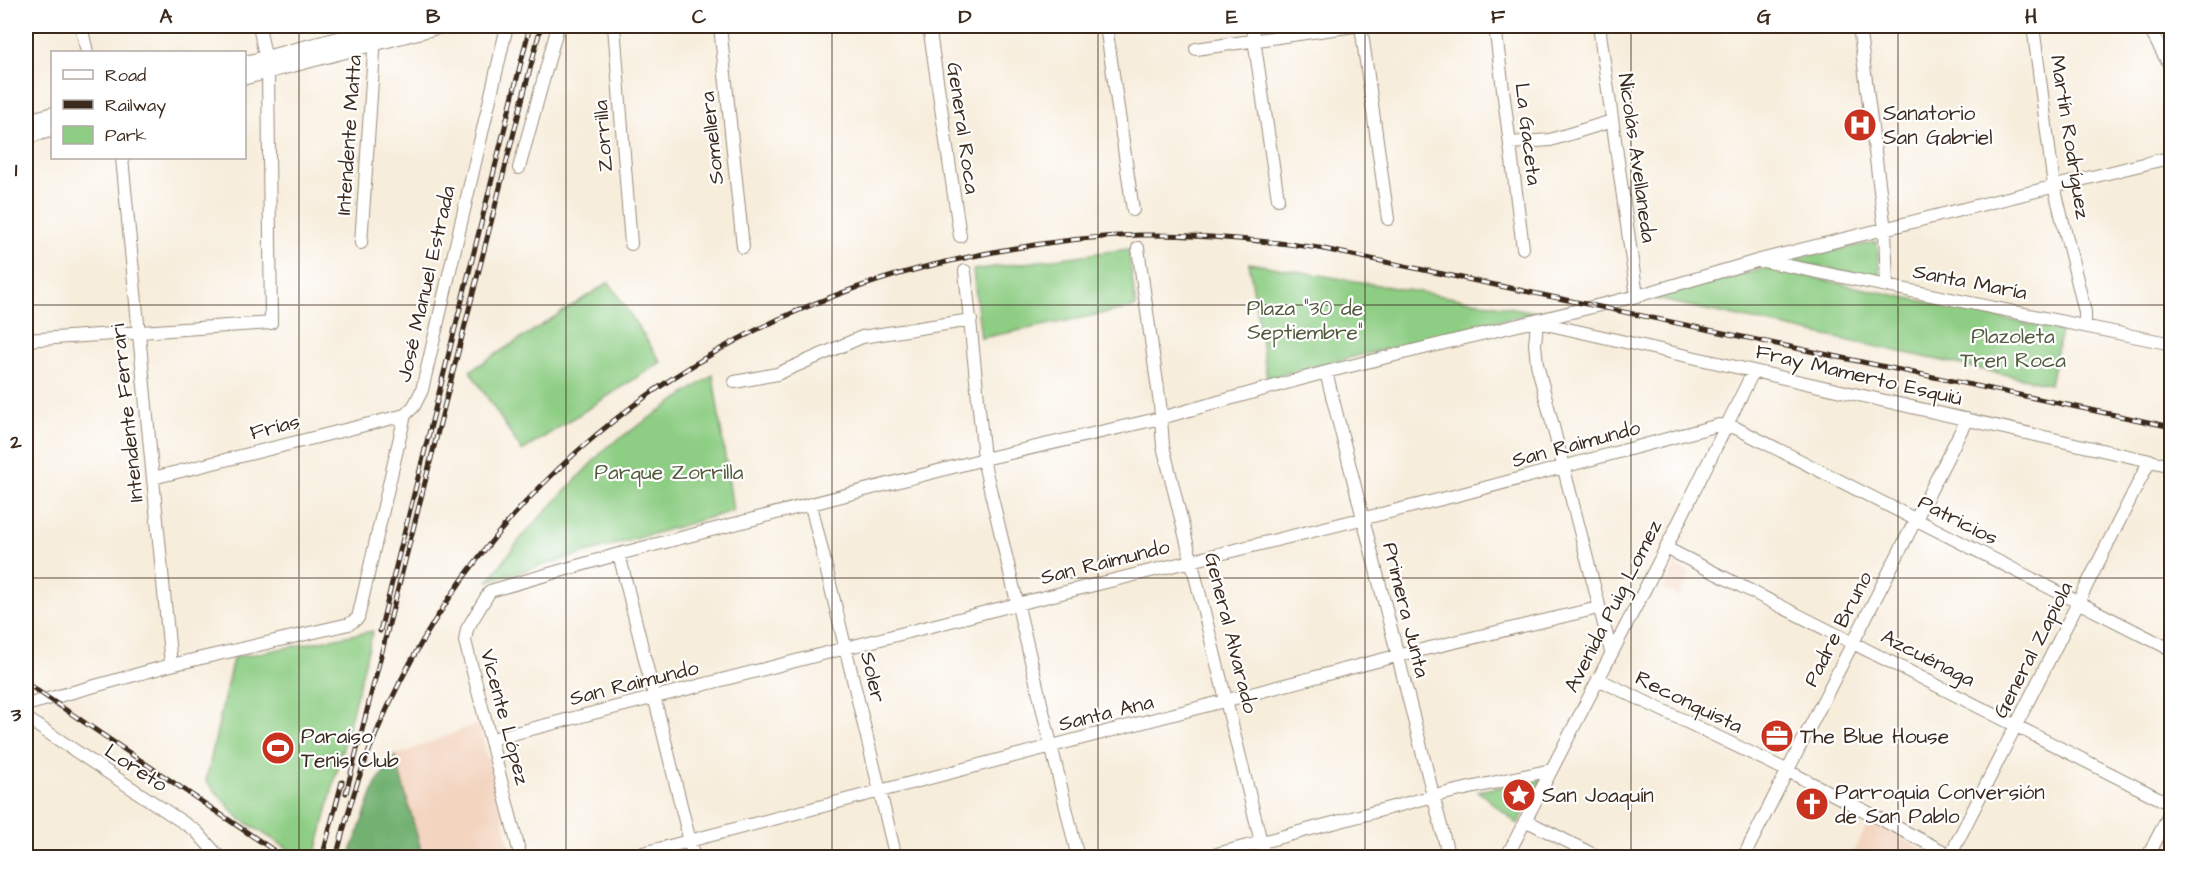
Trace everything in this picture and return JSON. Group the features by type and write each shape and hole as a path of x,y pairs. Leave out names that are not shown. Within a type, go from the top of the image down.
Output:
{"street":[{"path":"81,26 87,51"},
{"path":"26,340 139,334 271,323 268,64 259,26"},
{"path":"246,76 268,64 380,33 439,26"},
{"name":"José Manuel Estrada","path":"171,665 349,624 358,618 405,415 414,406 422,390 507,26"},
{"path":"519,168 558,26"},
{"name":"Zorrilla","path":"614,26 630,244"},
{"name":"Somellera","path":"720,26 743,247"},
{"name":"General Roca","path":"929,26 960,236"},
{"path":"1106,26 1133,210"},
{"path":"1252,26 1278,199"},
{"path":"1196,49 1354,26"},
{"path":"1361,26 1388,219"},
{"name":"La Gaceta","path":"1495,26 1523,248"},
{"name":"Nicolás Avellaneda","path":"1599,26 1637,296"},
{"path":"1859,26 1885,230 1887,286"},
{"name":"Martín Rodríguez","path":"2033,26 2054,186 2085,312 2085,325"},
{"path":"2148,26 2172,70"},
{"name":"Intendente Matta","path":"361,243 380,33"},
{"path":"246,64 268,64"},
{"path":"26,122 51,115"},
{"path":"1510,143 1550,140 1612,121"},
{"path":"26,136 51,129"},
{"path":"694,858 620,554 984,459 1161,418 1326,372 1537,322 1760,260 2172,157"},
{"name":"Intendente Ferrari","path":"122,159 171,665"},
{"name":"General Alvarado","path":"1138,248 1163,446 1265,858"},
{"name":"Santa María","path":"1760,260 2172,344"},
{"path":"965,271 984,459 1078,858"},
{"path":"735,382 777,374 862,337 971,320"},
{"path":"1537,322 1535,344 1537,364 1611,652"},
{"name":"Fray Mamerto Esquiú","path":"1537,322 2172,466"},
{"name":"Primera Junta","path":"1326,372 1364,518 1396,656 1449,858"},
{"name":"Avenida Puig Lomez","path":"1506,858 1666,548 1753,372"},
{"name":"Frías","path":"153,478 405,415"},
{"name":"Padre Bruno","path":"1743,858 1967,419"},
{"name":"San Raimundo","path":"492,739 1727,425"},
{"name":"Patricios","path":"1727,425 2172,650"},
{"name":"General Zapiola","path":"1952,857 2150,460"},
{"name":"Soler","path":"811,505 896,858"},
{"name":"Azcuénaga","path":"1666,548 2017,724 2172,807"},
{"name":"Vicente López","path":"521,858 465,634 485,596 490,591 620,554"},
{"name":"Santa Ana","path":"624,858 1396,656 1598,608"},
{"path":"26,705 171,665"},
{"name":"Reconquista","path":"1598,679 1786,771 1952,857"},
{"name":"Loreto","path":"26,718 196,831 220,858"},
{"path":"1202,858 1434,796 1551,770"},
{"path":"2147,858 2172,807"},
{"path":"1525,820 1600,858"}],"shaded area":[{"path":"1675,565 1691,573 1679,597 1663,589"},
{"path":"479,723 513,857 423,857 395,756"},
{"path":"2171,818 2171,857 2151,857"},
{"path":"1869,822 1937,856 1851,857"}],"green space":[{"path":"1877,242 1880,278 1786,260"},
{"path":"1128,249 1136,307 981,338 973,270"},
{"name":"Plaza \"30 de Septiembre\"","path":"1249,263 1537,312 1267,378"},
{"name":"Plazoleta Tren Roca","path":"1768,268 2061,331 2050,384 1651,298"},
{"path":"609,282 661,362 522,451 470,371"},
{"name":"Parque Zorrilla","path":"713,375 733,511 488,581 525,533 607,447"},
{"name":"Paraíso Tenis Club","path":"373,631 315,857 301,857 239,818 206,781 233,658"},
{"path":"395,756 423,857 349,857 376,783"},
{"path":"1542,779 1518,824 1478,791"}],"railway":[{"path":"380,631 530,26"},
{"path":"346,793 541,26"},
{"path":"336,858 359,778 399,685 449,599 509,521 577,451 654,391 738,339 829,298 925,267 1004,250 1113,236 1185,235 1274,242 1319,248 2172,427"},
{"path":"26,683 285,858"},
{"path":"322,858 342,782"}],"place":[{"name":"Sanatorio San Gabriel","path":"1860,125"},
{"name":"The Blue House","path":"1777,736"},
{"name":"Paraíso Tenis Club","path":"278,748"},
{"name":"San Joaquín","path":"1519,795"},
{"name":"Parroquia Conversión de San Pablo","path":"1812,804"}]}
